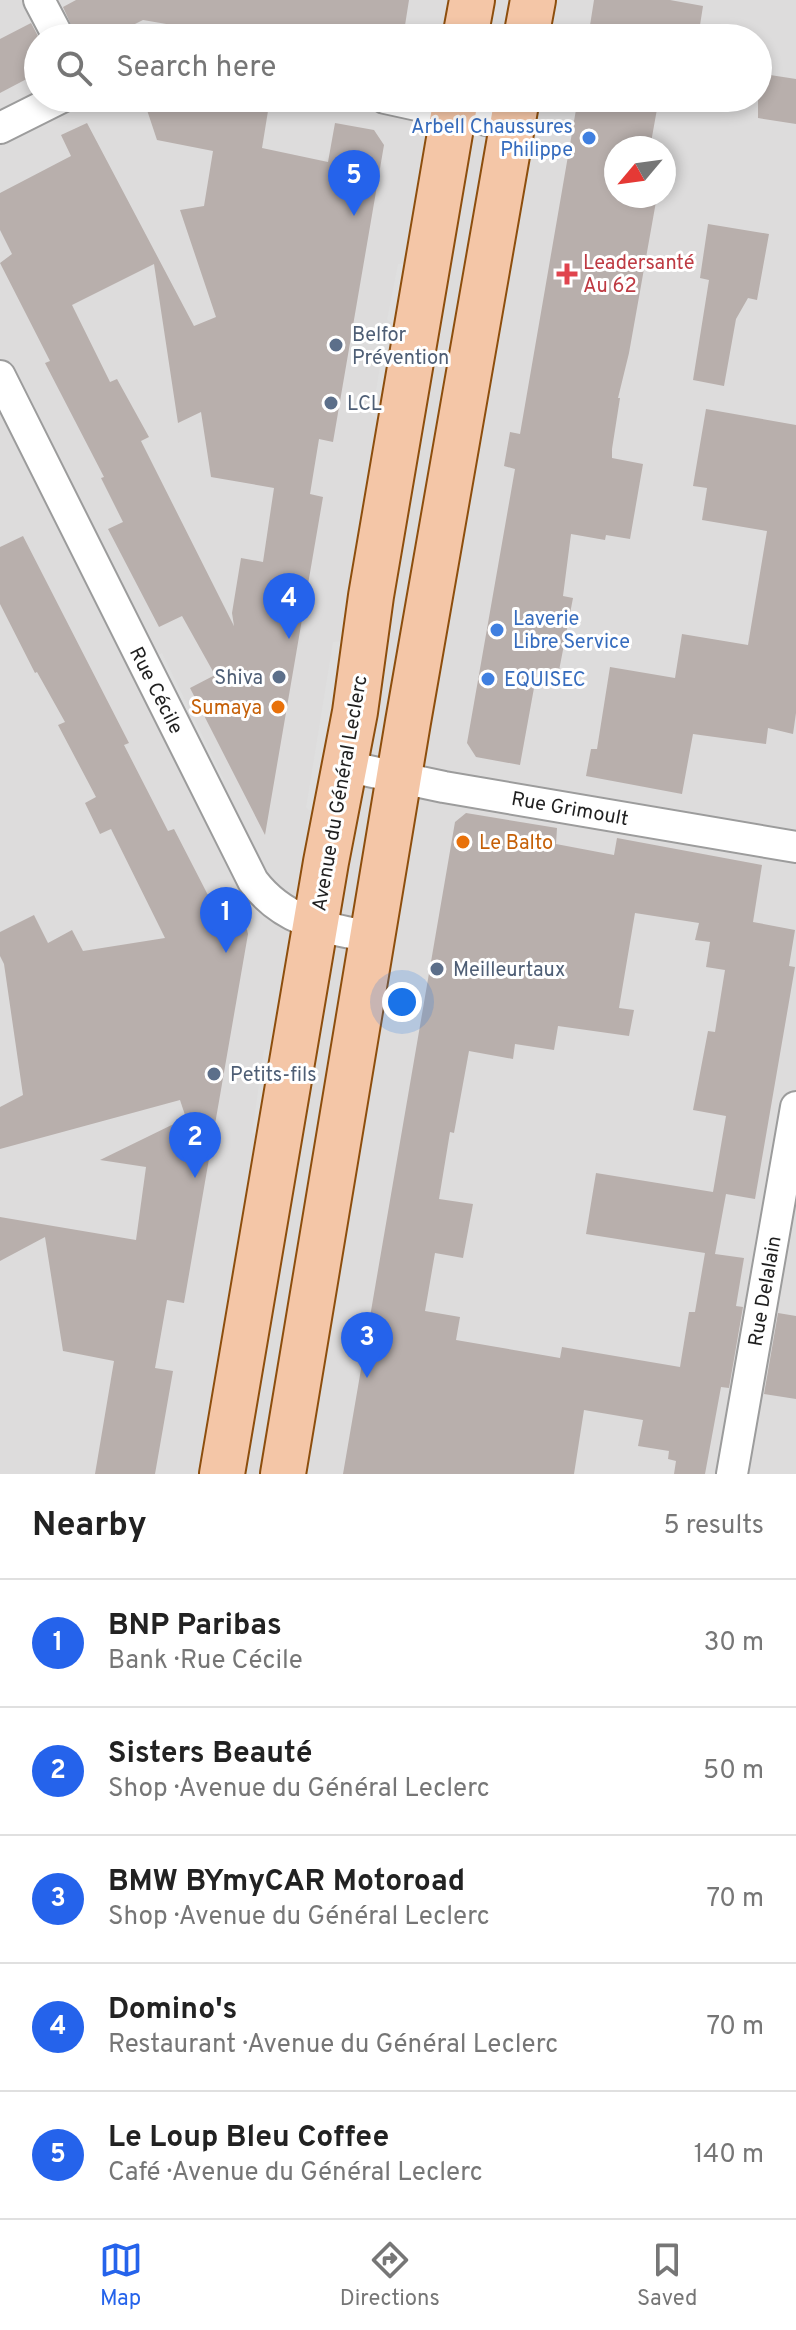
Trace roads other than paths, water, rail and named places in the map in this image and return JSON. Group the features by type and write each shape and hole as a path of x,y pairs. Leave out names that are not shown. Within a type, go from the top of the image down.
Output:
{"main road":[{"path":"468,24 472,0"},
{"path":"529,24 533,0"},
{"name":"Avenue du Général Leclerc","path":"222,1474 315,926 355,712 371,596 454,112"},
{"path":"283,1474 372,937 515,112"}],"street":[{"path":"39,0 52,24"},
{"path":"0,128 32,112"},
{"name":"Rue Cécile","path":"0,376 253,881 279,908 315,926 372,937"},
{"name":"Rue Grimoult","path":"345,766 444,787 796,847"},
{"name":"Rue Delalain","path":"732,1474 796,1107"}],"place":[{"name":"Arbell Chaussures Philippe","path":"589,138"},
{"name":"Le Loup Bleu Coffee","path":"354,216"},
{"name":"Leadersanté Au 62","path":"567,274"},
{"name":"Belfor Prévention","path":"336,345"},
{"name":"LCL","path":"331,403"},
{"name":"Laverie Libre Service","path":"497,630"},
{"name":"Domino's","path":"289,639"},
{"name":"Shiva","path":"279,677"},
{"name":"EQUISEC","path":"488,679"},
{"name":"Sumaya","path":"278,707"},
{"name":"Le Balto","path":"463,842"},
{"name":"BNP Paribas","path":"226,953"},
{"name":"Meilleurtaux","path":"437,969"},
{"name":"Petits-fils","path":"214,1074"},
{"name":"Sisters Beauté","path":"195,1178"},
{"name":"BMW BYmyCAR Motoroad","path":"367,1378"}]}
